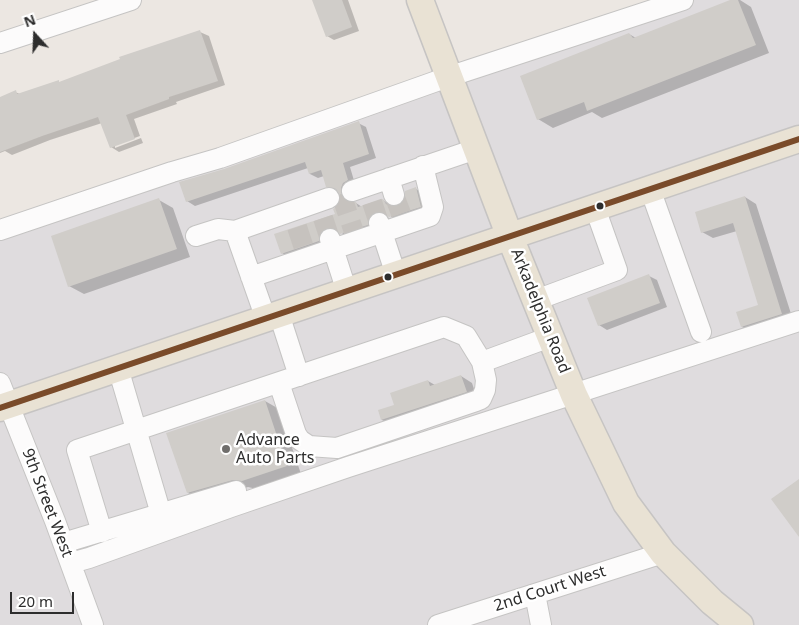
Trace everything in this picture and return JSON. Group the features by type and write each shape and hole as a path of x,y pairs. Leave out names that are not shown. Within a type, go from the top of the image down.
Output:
{"main road":[{"name":"Arkadelphia Road","path":"420,0 550,337 574,395 626,503 663,553 712,602 740,625"},
{"path":"3,398 118,368 799,139"}],"street":[{"path":"0,43 131,0"},
{"path":"0,230 172,172 220,158 448,76 683,0"},
{"path":"364,193 392,186 423,166 476,149"},
{"path":"251,277 331,244 403,221 430,216 433,207 423,166"},
{"path":"650,189 701,332"},
{"path":"196,236 218,229 235,231 295,219 323,206"},
{"path":"536,300 617,270 594,208"},
{"path":"381,228 396,275"},
{"path":"235,231 251,277 273,316 299,376"},
{"path":"331,244 347,292"},
{"path":"71,563 348,467 799,321"},
{"path":"102,532 76,450 279,382 444,328 466,336 482,362 486,385 481,399 476,402 337,448 309,446 300,440 296,434 279,382"},
{"path":"482,362 550,337"},
{"path":"118,368 161,514"},
{"name":"9th Street West","path":"3,398 64,543 93,625"},
{"path":"64,543 251,487"},
{"name":"2nd Court West","path":"438,625 663,553"},
{"path":"535,594 541,625"}],"shaded area":[{"path":"682,0 799,0 799,625 0,625 0,232"}],"building":[{"path":"312,0 342,0 352,27 326,37"},
{"path":"730,0 738,0 756,45 587,111 584,102 537,120 520,76 629,33 633,38"},
{"path":"200,30 218,81 169,97 169,99 126,115 135,139 110,148 98,117 0,152 0,97 16,90 17,94 59,80 59,82 120,59 119,57"},
{"path":"359,121 369,154 343,163 348,180 343,183 341,188 344,200 356,202 358,207 383,199 386,204 397,206 402,204 405,198 405,191 416,187 421,207 389,217 382,212 375,212 370,215 368,225 340,234 333,228 326,228 321,231 319,241 281,254 274,234 335,214 333,209 341,201 340,195 336,189 326,187 321,170 309,174 305,162 186,202 179,182 224,169"},
{"path":"745,196 782,314 741,327 736,312 758,305 733,223 701,233 695,212"},
{"path":"159,198 177,249 68,287 51,236"},
{"path":"649,274 660,303 598,326 587,298"},
{"path":"461,375 467,392 381,420 378,410 394,405 390,393 428,380 430,386"},
{"name":"Advance Auto Parts","path":"265,400 287,466 242,481 233,480 187,493 166,433"},
{"path":"799,479 799,537 771,499"}],"tunnel":[{"path":"341,194 354,232"},
{"path":"394,195 402,216"},
{"path":"372,202 379,223"},
{"path":"323,218 330,239"},
{"path":"297,227 304,248"}],"transit line":[{"path":"0,408 799,139"}],"place":[{"name":"Advance Auto Parts","path":"226,449"}]}
